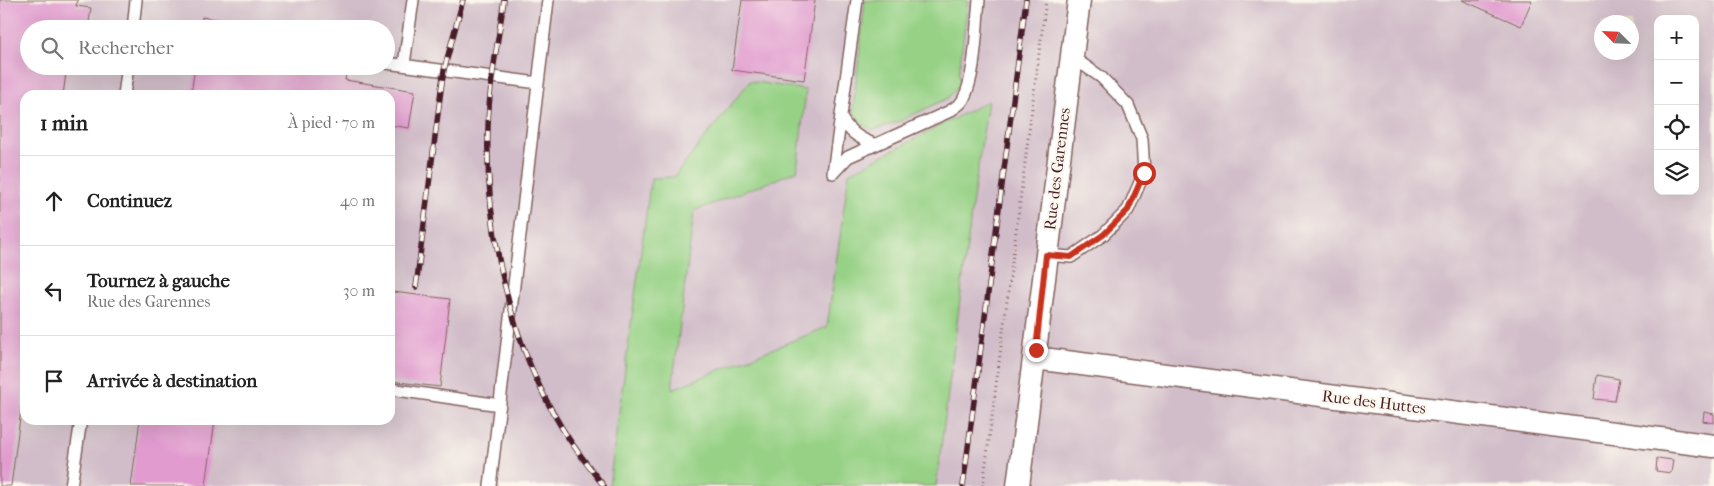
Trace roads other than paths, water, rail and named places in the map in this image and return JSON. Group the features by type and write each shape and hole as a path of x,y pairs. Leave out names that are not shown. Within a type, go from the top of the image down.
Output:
{"street":[{"name":"Rue des Garennes","path":"1018,486 1079,0"},
{"name":"Rue des Huttes","path":"1035,358 1714,446"}],"lane":[{"path":"134,20 136,0"},
{"path":"404,64 413,0"},
{"path":"490,486 548,0"},
{"path":"857,0 833,173 848,157 948,112 962,102 968,89 971,73 979,0"},
{"path":"1046,255 1071,257 1103,235 1128,210 1144,173 1142,139 1128,105 1102,77 1072,57"},
{"path":"395,64 538,82"},
{"path":"125,90 127,75"},
{"path":"841,118 848,130 859,138 874,144"},
{"path":"395,390 500,405"},
{"path":"71,486 80,425"}],"railway":[{"path":"416,287 444,70 463,0"},
{"path":"504,0 492,79 488,127 491,204 496,244 504,283 528,359 543,394 567,435 604,486"},
{"path":"963,486 1026,0"}]}
